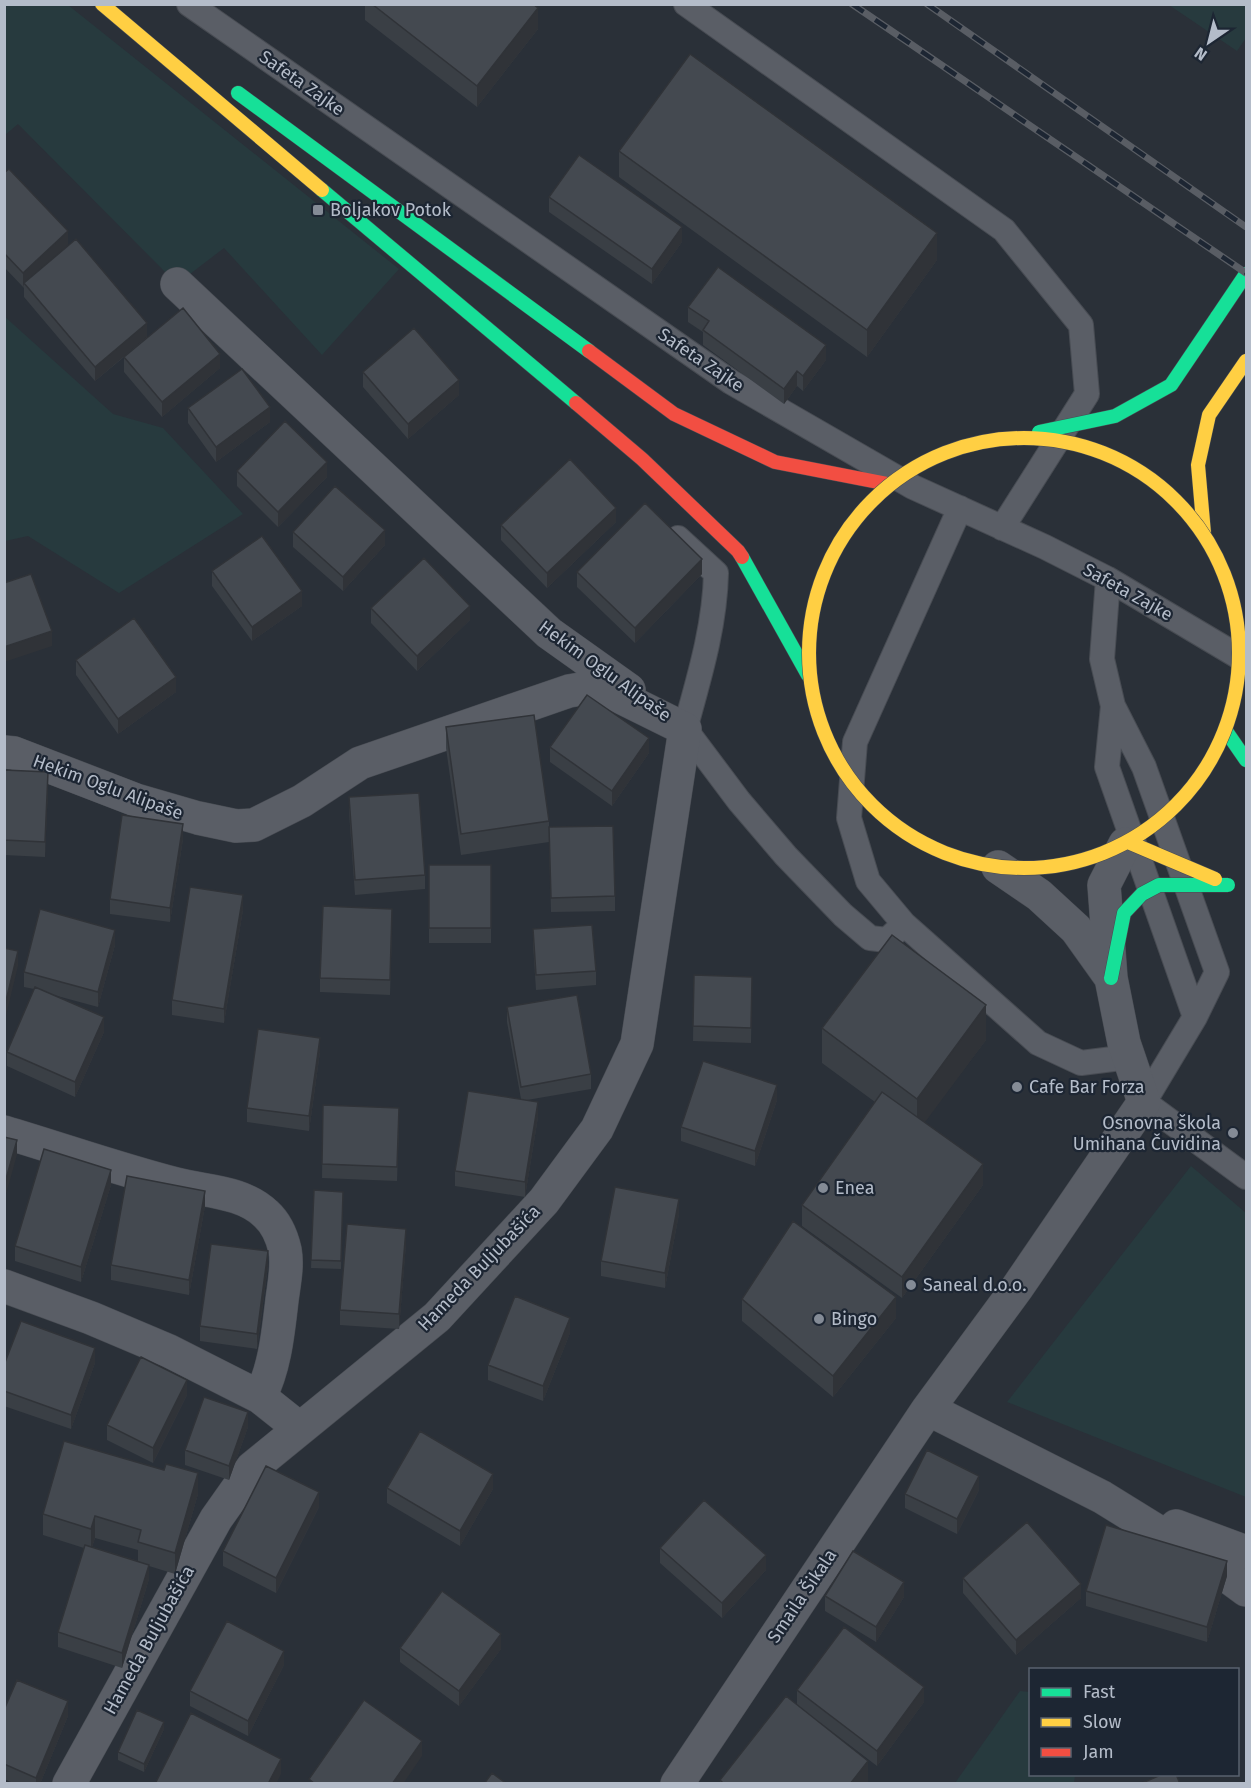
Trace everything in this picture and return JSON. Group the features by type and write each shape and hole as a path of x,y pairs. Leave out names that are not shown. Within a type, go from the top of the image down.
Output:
{"main road":[{"path":"102,4 642,459 738,551 808,675 828,745 869,804 928,846 998,867 1041,868 1084,860 1126,843 1167,815 1202,777 1226,730 1238,681 1238,629 1227,579 1204,532 1154,480 1090,447 1020,436"},
{"path":"118,4 164,39"},
{"path":"229,86 674,414 775,462 888,484"},
{"path":"808,675 813,603 840,537 888,484 950,449 1114,416 1171,385 1246,274"},
{"path":"1204,532 1198,465 1209,415 1246,361"},
{"path":"1226,730 1246,760"},
{"path":"1111,978 1124,913 1142,894 1159,885 1232,887 1126,843"}],"street":[{"name":"Hekim Oglu Alipaše","path":"177,284 549,633 685,729"},
{"name":"Hekim Oglu Alipaše","path":"4,752 14,753 136,800 198,818 237,826 254,825 268,819 302,801 360,763 569,691 598,686 685,729"},
{"name":"Hameda Buljubašića","path":"69,1784 216,1519 252,1468 437,1317 543,1201 597,1129 637,1044 685,729"},
{"path":"1126,843 1104,885 1111,978 1126,1050 1144,1102"},
{"path":"998,867 1039,896 1076,929 1111,978"},
{"name":"Smaila Šikala","path":"677,1784 928,1409 1030,1270 1144,1102"},
{"path":"4,1132 177,1184 222,1193 247,1201 266,1213 281,1236 285,1251 286,1272 277,1344 269,1379 260,1398"},
{"path":"4,1286 91,1318 169,1351 260,1398 299,1428"},
{"path":"928,1409 1102,1497 1212,1565 1246,1590"},
{"path":"1102,1497 1246,1552"}],"lane":[{"name":"Safeta Zajke","path":"189,4 730,382 913,487 1108,579 1246,661"},
{"path":"686,4 1004,230 1081,325 1087,394 1002,528"},
{"path":"960,508 855,742 849,818 868,881 904,924 1038,1043 1081,1063 1126,1050"},
{"path":"661,522 716,573 716,598 702,670 685,729 786,856 843,915 870,938 887,940 904,924"},
{"path":"1108,579 1102,659 1113,705 1107,767 1195,1017"},
{"name":"Smaila Šikala","path":"1113,705 1144,767 1217,972 1195,1017 1144,1102"},
{"path":"1144,1102 1246,1177"}],"green space":[{"path":"5,5 68,5 399,269 322,355 224,248 177,284 18,124 5,135"},
{"path":"1169,5 1246,5 1246,38 1237,51"},
{"path":"4,316 113,414 163,428 243,514 119,593 28,536 5,541"},
{"path":"1191,1166 1246,1213 1246,1497 1007,1402"},
{"path":"1020,1691 1029,1692 1029,1776 1075,1776 1074,1783 955,1783"}],"building":[{"path":"372,4 533,4 538,8 477,86"},
{"path":"690,54 937,233 867,330 619,151"},
{"path":"579,155 682,227 652,269 549,197"},
{"path":"9,169 68,231 23,273 4,253 4,173"},
{"path":"76,239 147,323 95,367 24,283"},
{"path":"718,267 826,345 803,376 797,371 784,389 703,330 709,321 688,307"},
{"path":"183,308 220,354 162,402 124,357"},
{"path":"414,328 459,380 408,424 363,372"},
{"path":"242,369 270,407 216,447 188,408"},
{"path":"285,421 327,462 278,512 237,471"},
{"path":"570,459 616,508 547,573 501,525"},
{"path":"335,486 385,530 343,577 293,532"},
{"path":"645,503 702,559 635,628 577,572"},
{"path":"262,536 302,591 252,627 212,571"},
{"path":"424,558 470,606 417,656 371,608"},
{"path":"31,574 52,631 4,647 4,583"},
{"path":"134,618 176,677 118,719 76,660"},
{"path":"587,695 649,738 612,791 550,747"},
{"path":"534,715 549,821 461,834 446,727"},
{"path":"4,770 48,772 45,842 4,840"},
{"path":"419,793 425,875 355,880 349,797"},
{"path":"122,815 183,824 170,908 110,899"},
{"path":"613,826 615,896 551,898 549,827"},
{"path":"429,865 491,865 491,928 429,928"},
{"path":"190,887 243,895 224,1009 172,1000"},
{"path":"323,906 392,909 390,980 320,978"},
{"path":"40,909 115,930 98,992 24,972"},
{"path":"592,925 596,971 536,975 533,929"},
{"path":"892,935 986,1005 917,1099 822,1028"},
{"path":"4,948 18,951 4,1009"},
{"path":"694,975 752,977 751,1028 693,1026"},
{"path":"35,987 104,1017 75,1082 7,1052"},
{"path":"577,995 591,1074 521,1087 507,1007"},
{"path":"258,1029 320,1038 309,1116 247,1108"},
{"path":"703,1061 777,1085 755,1151 681,1127"},
{"path":"468,1091 538,1102 525,1182 455,1171"},
{"path":"882,1092 983,1164 902,1277 802,1205"},
{"path":"323,1105 399,1108 397,1167 322,1164"},
{"path":"4,1137 17,1140 4,1186"},
{"path":"44,1149 111,1170 81,1267 15,1246"},
{"path":"127,1176 205,1191 189,1280 111,1265"},
{"path":"615,1187 679,1199 665,1273 601,1261"},
{"path":"314,1190 343,1192 341,1261 311,1260"},
{"name":"Bingo","path":"793,1221 896,1297 833,1376 742,1299"},
{"path":"347,1224 406,1229 399,1314 340,1310"},
{"path":"211,1244 268,1251 257,1334 200,1326"},
{"path":"515,1296 570,1318 543,1386 488,1365"},
{"path":"21,1321 95,1348 71,1415 4,1391 4,1365"},
{"path":"141,1357 187,1380 153,1448 107,1425"},
{"path":"204,1397 248,1412 229,1466 185,1450"},
{"path":"420,1431 493,1474 460,1531 387,1488"},
{"path":"64,1441 164,1470 166,1464 198,1473 175,1553 138,1542 141,1530 95,1516 91,1529 43,1514"},
{"path":"927,1450 979,1476 957,1519 905,1494"},
{"path":"266,1466 319,1492 276,1578 223,1551"},
{"path":"704,1500 766,1555 722,1603 660,1548"},
{"path":"1027,1522 1081,1584 1016,1640 963,1578"},
{"path":"1106,1525 1227,1561 1207,1627 1086,1591"},
{"path":"85,1545 149,1565 122,1653 58,1632"},
{"path":"853,1551 904,1582 876,1627 825,1596"},
{"path":"442,1591 501,1634 459,1691 400,1648"},
{"path":"227,1621 284,1651 248,1721 190,1691"},
{"path":"844,1627 924,1687 877,1751 797,1690"},
{"path":"17,1680 68,1701 36,1778 4,1764 4,1710"},
{"path":"786,1696 868,1761 850,1784 724,1784 720,1780"},
{"path":"364,1700 422,1741 392,1784 315,1784 309,1779"},
{"path":"137,1710 164,1722 144,1764 118,1752"},
{"path":"191,1713 281,1759 268,1784 155,1784"},
{"path":"492,1773 507,1784 484,1784"},
{"path":"1158,1776 1177,1776 1180,1784 1140,1784"}],"railway":[{"path":"852,4 1246,273"},
{"path":"927,4 1246,227"}],"traffic: fast":[{"path":"238,93 589,351"},
{"path":"322,190 576,403"},
{"path":"1217,317 1246,274"},
{"path":"1039,432 1115,416 1171,385 1217,317"},
{"path":"742,557 808,675"},
{"path":"1226,731 1246,760"},
{"path":"1111,978 1124,913 1142,894 1159,885 1228,885"}],"traffic: slow":[{"path":"102,4 322,190"},
{"path":"1204,533 1198,465 1209,415 1246,361"},
{"path":"1024,438 1066,442 1106,455 1143,474 1176,501 1203,534 1222,571 1235,611 1239,653 1235,695 1222,735 1203,772 1176,805 1143,832 1106,851 1066,864 1024,868 982,864 942,851 905,832 872,805 845,772 826,735 813,695 809,653 813,611 826,571 845,534 872,501 905,474 942,455 982,442 1024,438"},
{"path":"1128,842 1215,879"}],"traffic: jam":[{"path":"589,351 674,414 775,462 888,484"},
{"path":"576,403 642,459 742,557"}],"place":[{"name":"Boljakov Potok","path":"318,210"},
{"name":"Cafe Bar Forza","path":"1017,1087"},
{"name":"Osnovna škola Umihana Čuvidina","path":"1233,1133"},
{"name":"Enea","path":"823,1188"},
{"name":"Saneal d.o.o.","path":"911,1285"},
{"name":"Bingo","path":"819,1319"}]}
